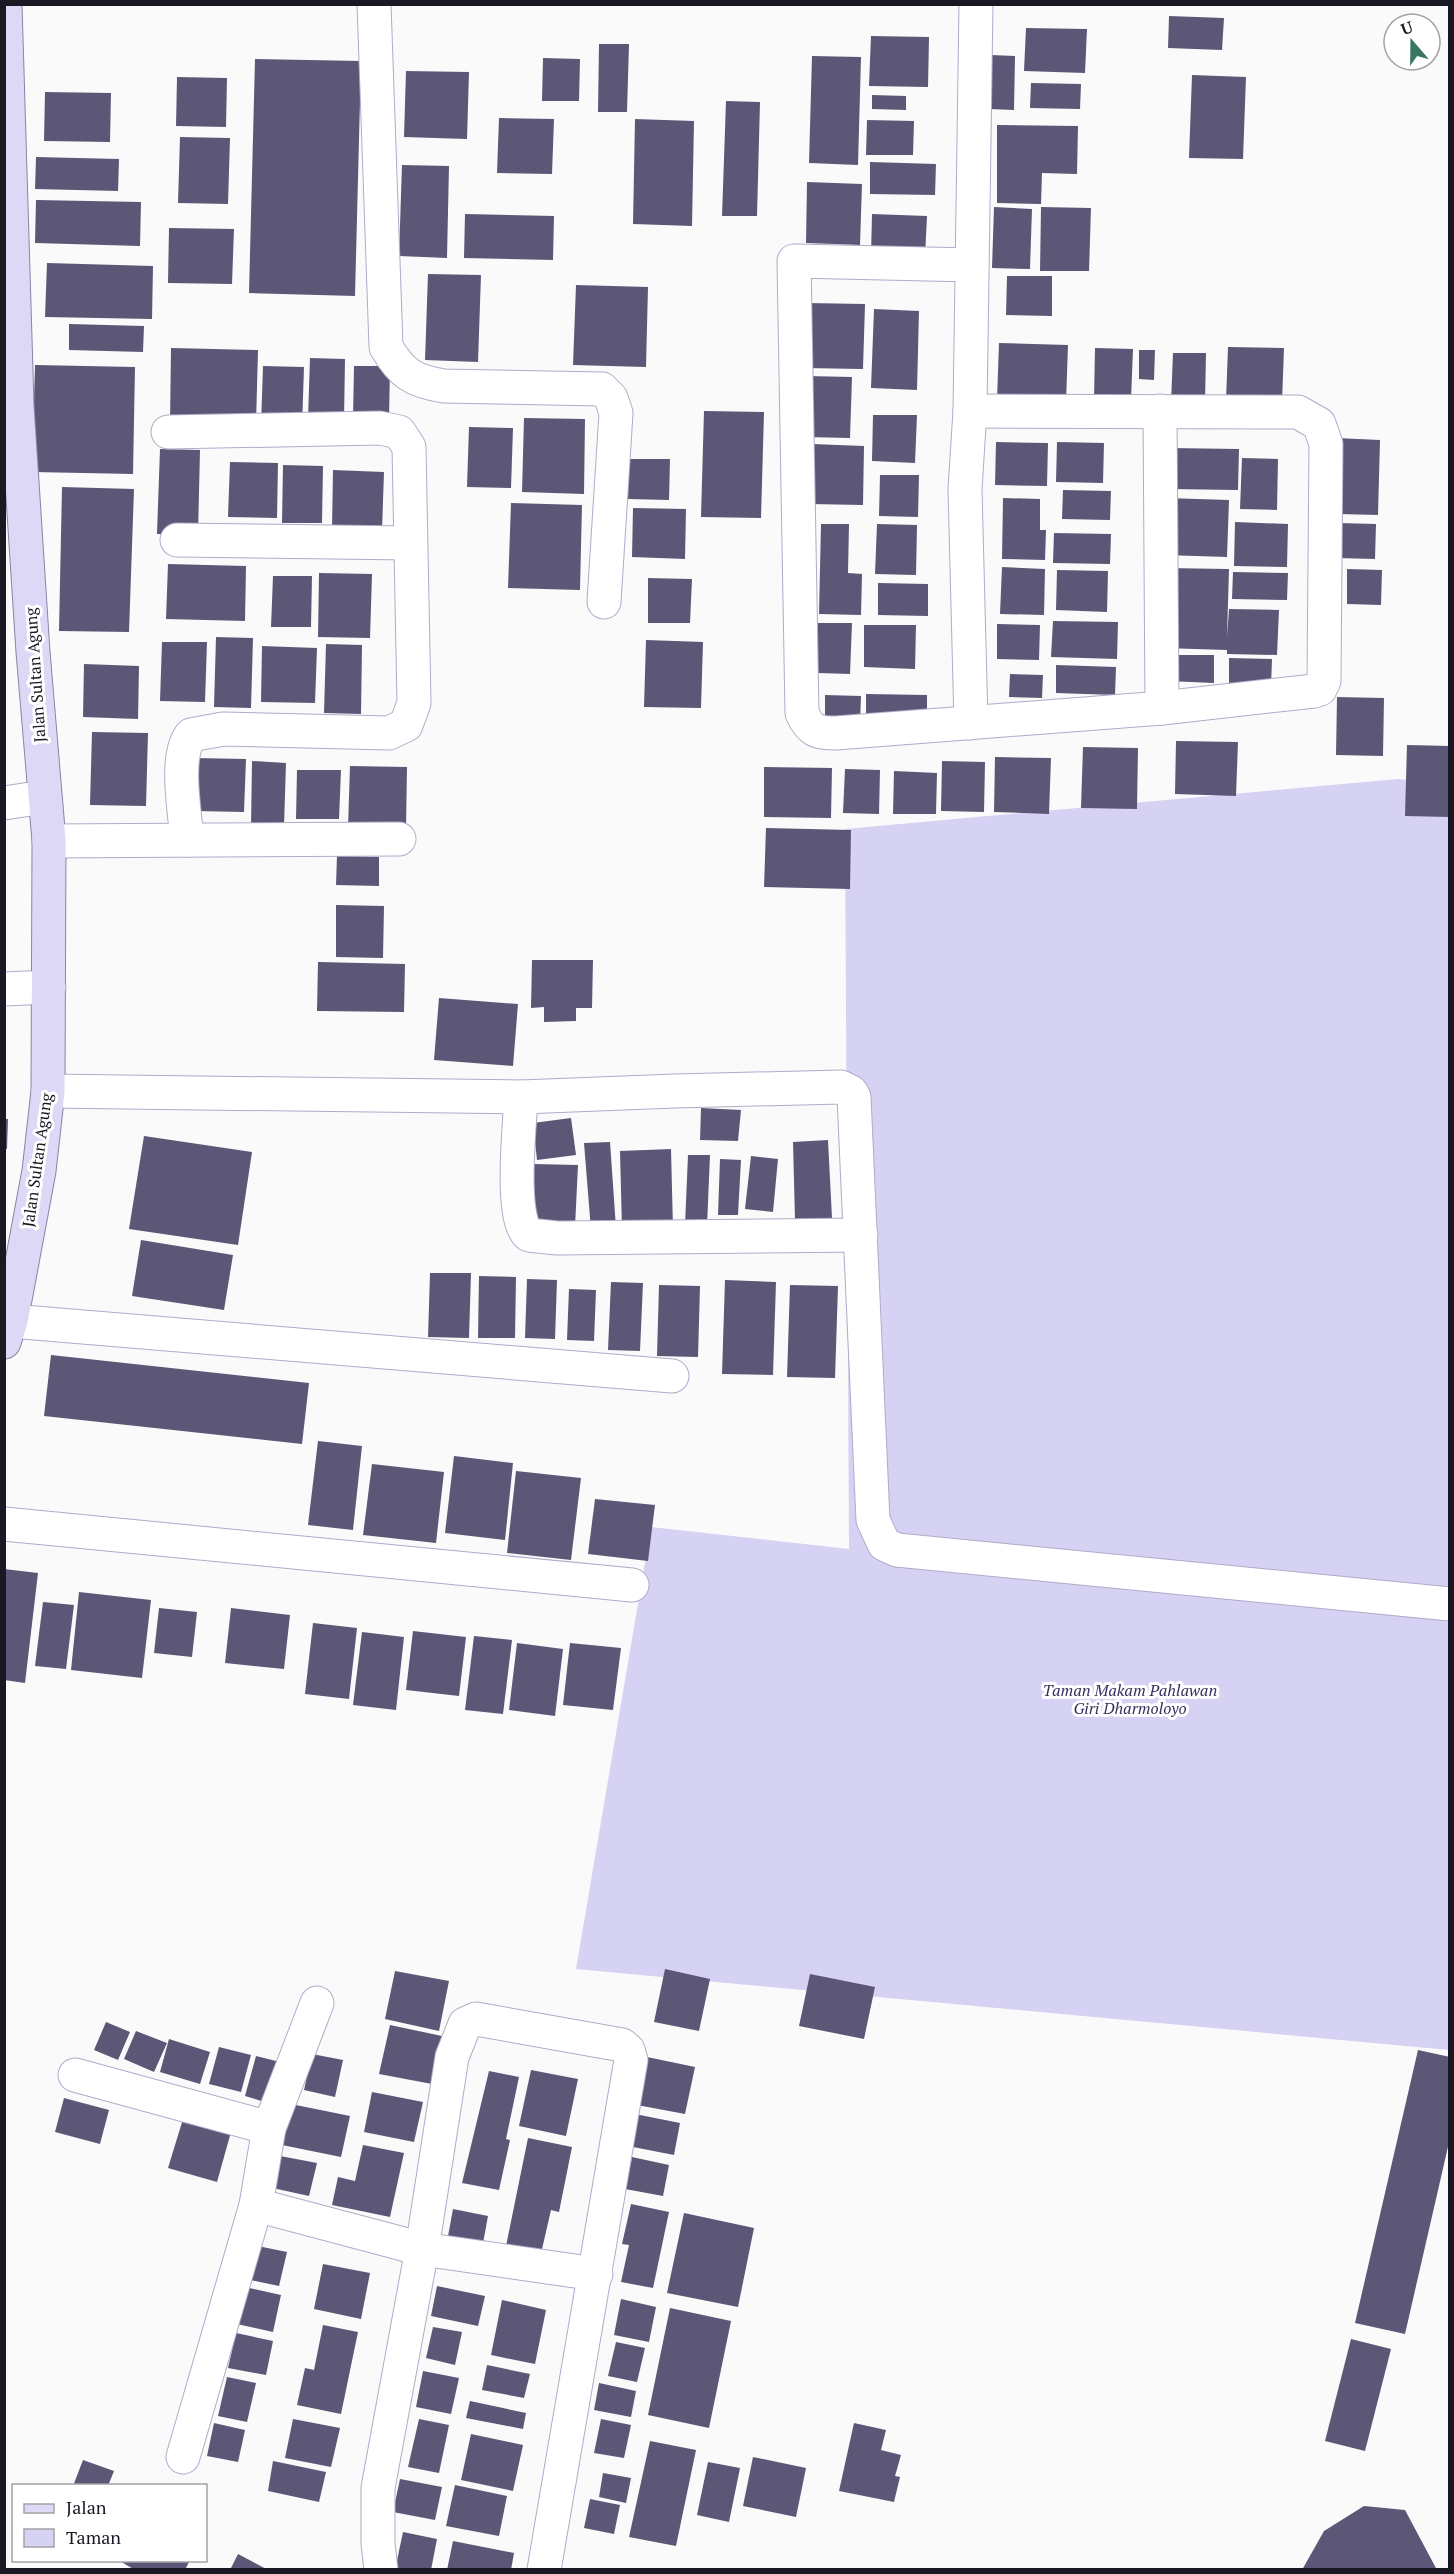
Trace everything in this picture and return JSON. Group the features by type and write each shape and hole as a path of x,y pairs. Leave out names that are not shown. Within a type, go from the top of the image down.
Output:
{"main road":[{"name":"Jalan Sultan Agung","path":"6,16 11,406 49,841 48,1091 39,1172 8,1332"}],"street":[{"path":"374,4 386,347 398,366 418,382 444,386 602,389 611,398 616,413 604,602"},
{"path":"971,723 965,489 970,411 976,4"},
{"path":"970,411 1298,412 1318,424 1326,444 1323,685 1314,691 1162,708 818,733 810,728 802,712 794,261 972,265"},
{"path":"1160,411 1162,708"},
{"path":"168,432 380,428 399,432 409,447 414,703 406,725 389,733 223,729 191,735 185,743 182,757 187,840"},
{"path":"177,540 410,543"},
{"path":"4,803 44,797"},
{"path":"49,841 399,838"},
{"path":"4,989 49,987"},
{"path":"48,1091 521,1097 675,1090 846,1088 854,1097 873,1520 884,1544 897,1550 1449,1604"},
{"path":"521,1097 517,1191 522,1228 529,1235 557,1238 861,1235"},
{"path":"8,1332 672,1376"},
{"path":"4,1524 632,1585"},
{"path":"183,2457 256,2205 269,2128 317,2003"},
{"path":"381,2570 378,2543 378,2488 422,2249 452,2057 465,2024 476,2019 622,2045 628,2050 631,2060 544,2570"},
{"path":"75,2075 269,2128"},
{"path":"256,2205 422,2249 596,2274"}],"green space":[{"name":"Taman Makam Pahlawan Giri Dharmoloyo","path":"1398,779 1449,784 1449,2050 576,1969 651,1527 849,1549 845,829"}],"building":[{"path":"1169,16 1224,18 1222,50 1168,48"},
{"path":"1026,28 1087,29 1085,73 1024,71"},
{"path":"871,36 929,37 928,87 869,86"},
{"path":"599,44 629,44 627,112 598,112"},
{"path":"991,55 1015,56 1014,110 989,109"},
{"path":"812,56 861,57 858,165 809,163"},
{"path":"543,58 580,59 579,101 542,101"},
{"path":"255,59 361,61 355,296 249,293"},
{"path":"406,71 469,72 467,139 404,137"},
{"path":"1192,75 1246,77 1243,159 1189,158"},
{"path":"177,77 227,78 226,127 176,126"},
{"path":"1031,83 1081,84 1080,109 1030,108"},
{"path":"45,92 111,93 110,142 44,141"},
{"path":"872,95 906,96 906,110 872,109"},
{"path":"726,101 760,102 757,216 722,216"},
{"path":"499,118 554,119 552,174 497,173"},
{"path":"635,119 694,121 692,226 633,224"},
{"path":"867,120 914,121 913,155 866,155"},
{"path":"997,125 1078,126 1077,174 1042,173 1041,204 997,203"},
{"path":"180,137 230,138 228,204 178,203"},
{"path":"36,157 119,159 118,191 35,189"},
{"path":"870,162 936,164 935,195 870,194"},
{"path":"402,165 449,166 447,258 399,256"},
{"path":"807,182 862,184 860,245 806,243"},
{"path":"36,200 141,202 140,246 35,243"},
{"path":"994,207 1032,209 1030,269 992,268"},
{"path":"1041,207 1091,208 1089,271 1040,271"},
{"path":"465,214 554,216 553,260 464,258"},
{"path":"872,214 927,216 925,257 871,256"},
{"path":"169,228 234,229 232,284 168,283"},
{"path":"47,263 153,266 152,319 45,317"},
{"path":"428,274 481,275 478,362 425,360"},
{"path":"1007,276 1052,276 1052,316 1006,315"},
{"path":"576,285 648,287 646,367 573,365"},
{"path":"806,303 865,304 863,369 804,368"},
{"path":"874,309 919,311 917,390 871,388"},
{"path":"69,324 144,326 143,352 69,350"},
{"path":"999,343 1068,345 1066,402 997,400"},
{"path":"1228,347 1284,348 1282,402 1226,401"},
{"path":"171,348 258,350 256,424 170,423"},
{"path":"1095,348 1133,349 1131,400 1094,400"},
{"path":"1139,350 1155,350 1154,380 1139,379"},
{"path":"1173,353 1206,353 1205,403 1171,403"},
{"path":"310,358 345,359 344,420 308,419"},
{"path":"35,365 135,367 133,474 32,472"},
{"path":"263,366 304,367 302,427 261,425"},
{"path":"354,366 390,366 389,420 353,420"},
{"path":"807,376 852,377 850,438 805,437"},
{"path":"704,411 764,412 761,518 701,517"},
{"path":"873,415 917,415 915,463 872,461"},
{"path":"524,418 585,419 584,494 522,492"},
{"path":"469,427 513,428 511,488 467,487"},
{"path":"1336,438 1380,440 1378,515 1338,514"},
{"path":"996,442 1048,443 1047,486 995,485"},
{"path":"1057,442 1104,443 1103,483 1056,482"},
{"path":"812,444 864,446 863,505 810,504"},
{"path":"1169,448 1239,449 1238,490 1168,489"},
{"path":"160,449 200,450 198,535 157,534"},
{"path":"1242,458 1278,459 1277,510 1240,509"},
{"path":"629,459 670,459 669,500 628,499"},
{"path":"230,462 278,463 277,518 228,517"},
{"path":"283,465 323,466 322,523 282,523"},
{"path":"333,470 384,472 382,531 332,530"},
{"path":"880,475 919,475 918,517 879,516"},
{"path":"62,487 134,489 129,632 59,631"},
{"path":"1063,490 1111,491 1110,520 1062,519"},
{"path":"1003,498 1040,499 1040,530 1046,530 1045,560 1002,559"},
{"path":"1166,498 1229,500 1227,557 1164,555"},
{"path":"511,503 582,505 580,590 508,588"},
{"path":"633,508 686,509 685,559 632,557"},
{"path":"1235,522 1288,524 1287,567 1234,566"},
{"path":"1338,523 1376,524 1375,559 1337,558"},
{"path":"821,524 849,524 848,573 862,574 861,615 819,614"},
{"path":"877,524 917,525 916,575 875,574"},
{"path":"1054,533 1111,534 1110,564 1053,563"},
{"path":"168,564 246,566 245,621 166,619"},
{"path":"1002,567 1045,569 1044,615 1000,614"},
{"path":"1165,568 1229,569 1227,637 1229,609 1279,610 1277,655 1227,654 1227,650 1163,648"},
{"path":"1347,569 1382,570 1381,605 1347,604"},
{"path":"1057,570 1108,571 1107,612 1056,610"},
{"path":"1233,572 1288,573 1287,600 1232,599"},
{"path":"319,573 372,574 370,638 318,637"},
{"path":"273,576 312,576 311,627 271,627"},
{"path":"648,578 692,579 690,623 648,623"},
{"path":"878,583 928,584 928,616 878,615"},
{"path":"1053,621 1118,622 1117,659 1051,657"},
{"path":"818,623 852,623 850,674 818,673"},
{"path":"997,624 1040,625 1039,660 997,659"},
{"path":"864,625 916,625 915,669 864,667"},
{"path":"216,637 253,638 251,708 214,707"},
{"path":"646,640 703,642 701,708 644,707"},
{"path":"162,642 207,642 205,702 160,701"},
{"path":"326,644 362,645 361,714 324,713"},
{"path":"262,646 317,648 315,703 261,702"},
{"path":"1167,655 1214,655 1214,683 1167,681"},
{"path":"1229,658 1272,659 1271,687 1229,687"},
{"path":"84,664 139,666 138,719 83,717"},
{"path":"1056,665 1116,667 1115,695 1056,693"},
{"path":"1010,674 1043,675 1042,698 1009,697"},
{"path":"866,694 927,695 927,715 866,714"},
{"path":"825,695 861,696 860,724 825,724"},
{"path":"1337,697 1384,698 1383,756 1336,755"},
{"path":"92,732 148,733 146,806 90,805"},
{"path":"1176,741 1238,742 1236,796 1175,794"},
{"path":"1407,745 1450,746 1450,817 1405,816"},
{"path":"1083,747 1138,748 1137,809 1081,808"},
{"path":"995,757 1051,758 1049,814 994,812"},
{"path":"195,758 246,759 244,812 194,811"},
{"path":"252,761 286,763 284,826 251,825"},
{"path":"942,761 985,762 984,812 941,811"},
{"path":"350,766 407,767 406,829 348,828"},
{"path":"764,767 832,768 831,818 764,817"},
{"path":"845,769 880,770 879,814 843,813"},
{"path":"297,770 341,770 339,819 296,819"},
{"path":"894,771 937,773 936,814 893,814"},
{"path":"766,828 851,830 850,889 764,887"},
{"path":"337,856 379,857 379,886 336,885"},
{"path":"336,905 384,906 383,958 336,957"},
{"path":"532,960 593,960 592,1008 576,1008 576,1021 544,1022 544,1007 531,1008"},
{"path":"318,962 405,964 404,1012 317,1011"},
{"path":"439,998 518,1004 513,1066 434,1060"},
{"path":"701,1108 741,1110 738,1141 700,1140"},
{"path":"571,1118 576,1155 537,1160 533,1123"},
{"path":"4,1119 8,1119 7,1149 4,1149"},
{"path":"144,1136 252,1152 238,1245 129,1229"},
{"path":"828,1140 832,1218 795,1220 793,1142"},
{"path":"610,1142 616,1228 591,1230 584,1143"},
{"path":"671,1149 673,1229 622,1231 620,1151"},
{"path":"688,1155 710,1155 707,1226 685,1225"},
{"path":"751,1156 778,1159 773,1212 745,1209"},
{"path":"720,1159 741,1160 738,1215 718,1215"},
{"path":"533,1164 578,1165 575,1227 531,1225"},
{"path":"141,1240 233,1255 224,1310 132,1296"},
{"path":"430,1273 471,1273 469,1338 428,1337"},
{"path":"479,1276 516,1277 515,1338 478,1338"},
{"path":"527,1279 557,1280 555,1339 525,1338"},
{"path":"725,1280 776,1282 773,1375 722,1374"},
{"path":"611,1282 643,1283 640,1351 608,1350"},
{"path":"659,1285 700,1286 698,1357 657,1356"},
{"path":"790,1285 838,1286 835,1378 787,1377"},
{"path":"569,1289 596,1290 594,1341 567,1340"},
{"path":"51,1355 309,1383 302,1444 44,1416"},
{"path":"318,1441 362,1446 353,1530 308,1525"},
{"path":"454,1456 513,1463 505,1540 445,1533"},
{"path":"372,1464 444,1472 436,1543 363,1535"},
{"path":"516,1471 581,1478 571,1560 507,1553"},
{"path":"595,1499 655,1505 648,1561 588,1554"},
{"path":"4,1569 38,1573 25,1683 4,1680"},
{"path":"79,1592 151,1600 142,1678 71,1670"},
{"path":"43,1602 74,1605 66,1669 35,1666"},
{"path":"159,1608 197,1612 192,1657 154,1653"},
{"path":"231,1608 290,1615 284,1669 225,1663"},
{"path":"313,1623 357,1628 349,1699 305,1694"},
{"path":"413,1631 466,1637 459,1696 406,1690"},
{"path":"362,1632 404,1637 396,1710 353,1705"},
{"path":"474,1636 512,1640 503,1714 465,1710"},
{"path":"517,1643 563,1649 555,1716 509,1710"},
{"path":"570,1643 621,1648 613,1710 563,1705"},
{"path":"665,1969 710,1979 699,2031 654,2022"},
{"path":"395,1971 449,1981 439,2031 385,2019"},
{"path":"810,1974 875,1987 864,2039 799,2026"},
{"path":"106,2022 130,2032 118,2060 94,2050"},
{"path":"390,2025 442,2036 432,2084 379,2074"},
{"path":"136,2031 167,2043 154,2072 124,2059"},
{"path":"169,2039 210,2052 200,2084 160,2072"},
{"path":"219,2047 251,2055 241,2092 209,2084"},
{"path":"1418,2050 1450,2057 1450,2138 1405,2334 1355,2323"},
{"path":"312,2054 343,2060 335,2097 304,2090"},
{"path":"256,2056 280,2062 268,2103 245,2096"},
{"path":"647,2057 695,2067 685,2114 637,2105"},
{"path":"531,2070 578,2079 566,2136 519,2126"},
{"path":"489,2071 519,2077 506,2139 510,2140 499,2190 462,2183"},
{"path":"372,2092 423,2102 414,2142 364,2132"},
{"path":"64,2098 109,2110 100,2144 55,2132"},
{"path":"291,2104 350,2116 341,2157 282,2145"},
{"path":"635,2114 680,2123 674,2155 628,2146"},
{"path":"183,2119 231,2132 217,2182 168,2168"},
{"path":"528,2138 572,2147 559,2212 551,2210 540,2258 505,2251"},
{"path":"363,2145 404,2153 390,2217 332,2205 338,2177 355,2181"},
{"path":"275,2155 317,2163 309,2196 268,2187"},
{"path":"632,2157 669,2165 663,2196 625,2189"},
{"path":"631,2204 669,2212 653,2288 621,2282 629,2245 622,2244"},
{"path":"453,2209 488,2216 481,2254 446,2247"},
{"path":"684,2213 754,2228 738,2307 667,2293"},
{"path":"248,2244 287,2252 279,2286 241,2278"},
{"path":"323,2264 370,2273 361,2319 314,2309"},
{"path":"437,2286 485,2296 478,2326 431,2316"},
{"path":"245,2287 281,2295 273,2332 237,2324"},
{"path":"621,2299 656,2307 649,2342 614,2335"},
{"path":"502,2300 546,2310 535,2364 491,2355"},
{"path":"670,2308 731,2321 709,2428 648,2415"},
{"path":"323,2325 358,2332 341,2414 297,2405 305,2368 314,2370"},
{"path":"433,2327 462,2332 455,2365 426,2358"},
{"path":"236,2333 273,2341 266,2375 228,2368"},
{"path":"1351,2339 1391,2349 1365,2451 1325,2441"},
{"path":"616,2342 645,2348 637,2382 608,2376"},
{"path":"487,2365 530,2374 524,2398 482,2390"},
{"path":"423,2371 459,2378 451,2414 416,2407"},
{"path":"227,2377 256,2383 247,2422 218,2416"},
{"path":"599,2383 636,2391 631,2417 594,2410"},
{"path":"470,2401 526,2413 523,2429 466,2418"},
{"path":"293,2419 340,2428 331,2467 285,2458"},
{"path":"419,2419 449,2425 439,2473 408,2467"},
{"path":"601,2419 631,2425 624,2458 594,2453"},
{"path":"214,2423 245,2430 238,2462 207,2456"},
{"path":"854,2423 886,2430 881,2450 901,2455 895,2476 900,2477 894,2502 839,2491"},
{"path":"471,2434 523,2445 513,2491 461,2480"},
{"path":"650,2441 696,2450 676,2546 629,2537"},
{"path":"753,2457 806,2468 796,2517 743,2506"},
{"path":"83,2460 114,2471 109,2484 74,2484"},
{"path":"273,2461 326,2472 319,2502 268,2491"},
{"path":"708,2462 740,2468 729,2522 697,2515"},
{"path":"603,2473 631,2478 626,2503 599,2497"},
{"path":"400,2479 442,2487 435,2520 393,2512"},
{"path":"455,2485 507,2496 499,2536 446,2526"},
{"path":"590,2499 620,2505 614,2534 584,2528"},
{"path":"1364,2506 1405,2510 1437,2570 1302,2570 1324,2531"},
{"path":"403,2532 437,2539 431,2570 395,2570"},
{"path":"453,2541 514,2553 511,2570 447,2570"},
{"path":"238,2554 268,2570 230,2570"},
{"path":"121,2562 189,2562 185,2570 135,2570"}]}
